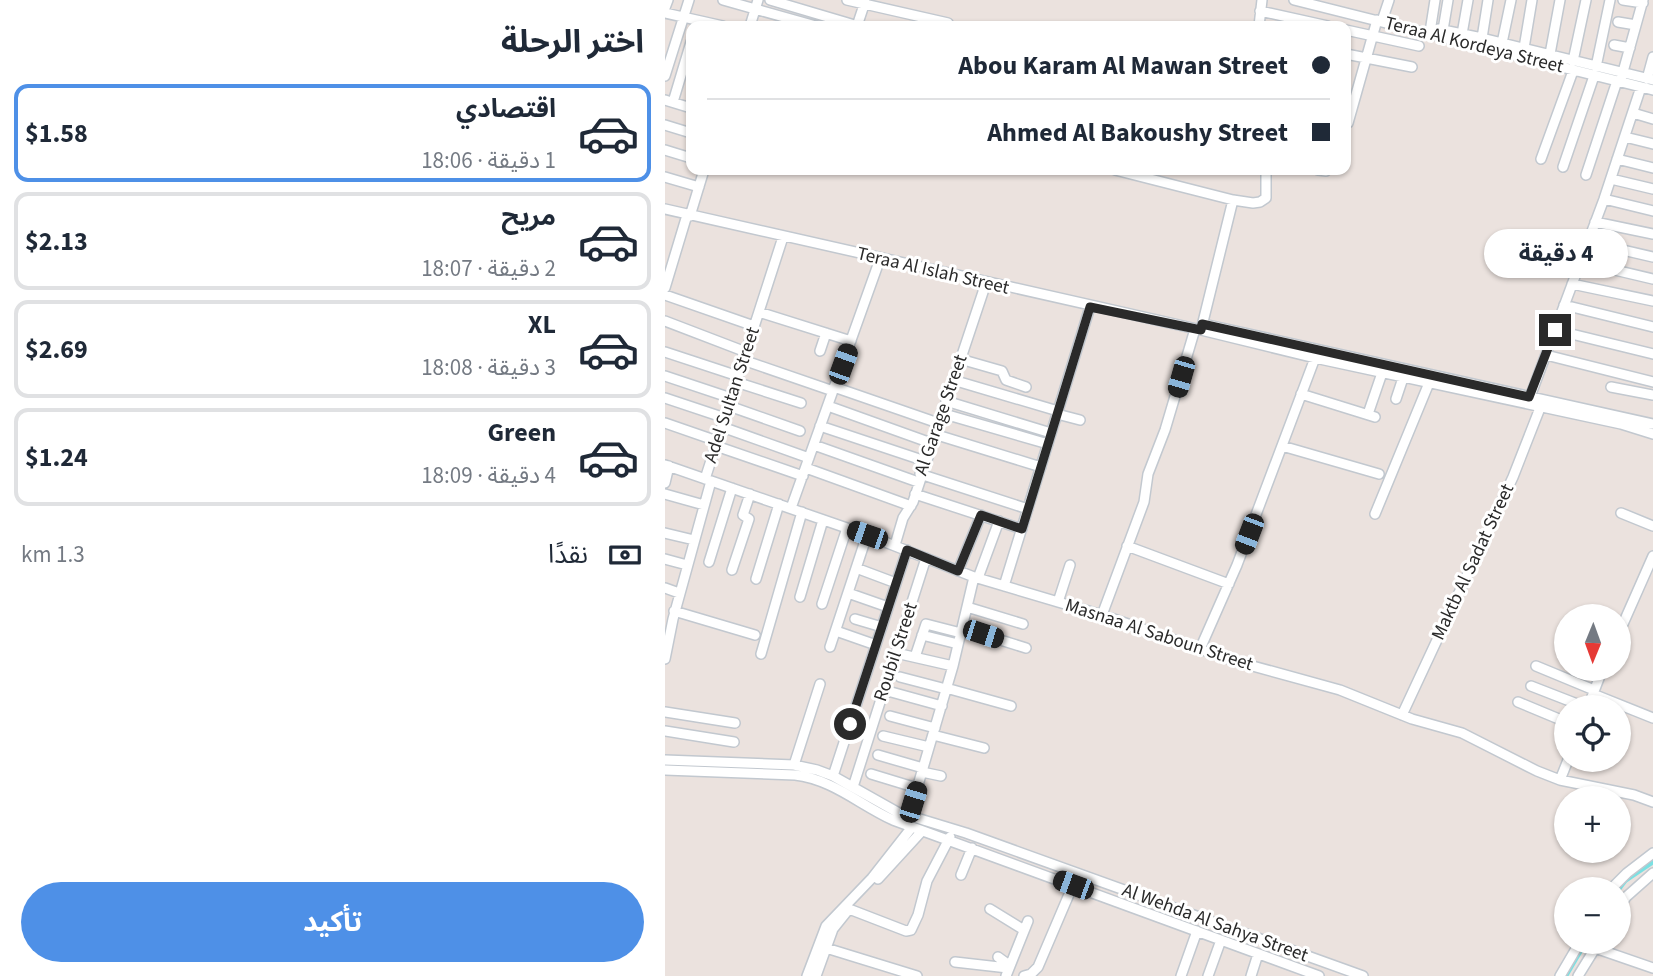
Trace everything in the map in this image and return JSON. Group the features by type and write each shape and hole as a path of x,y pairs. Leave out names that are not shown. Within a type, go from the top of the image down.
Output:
{"street":[{"path":"665,8 668,0"},
{"path":"665,76 670,43 684,18 689,0"},
{"path":"723,0 757,4 803,21"},
{"path":"770,0 840,21"},
{"path":"847,0 940,21"},
{"path":"1260,21 1262,0"},
{"name":"Teraa Al Kordeya Street","path":"1294,0 1430,30 1620,79 1647,82 1653,90"},
{"name":"Teraa Al Kordeya Street","path":"1317,0 1381,19"},
{"path":"1351,112 1373,36 1388,1 1375,0"},
{"path":"1430,30 1435,0"},
{"path":"1443,30 1448,0"},
{"path":"1462,34 1468,0"},
{"path":"1482,38 1488,0"},
{"path":"1502,43 1511,0"},
{"path":"1524,48 1532,0"},
{"path":"1550,54 1560,0"},
{"path":"1541,159 1573,66 1586,0"},
{"path":"1563,167 1595,72 1610,0"},
{"path":"1586,175 1620,79 1643,1 1623,1"},
{"path":"859,21 864,3"},
{"path":"752,21 757,4"},
{"path":"1261,11 1306,21"},
{"path":"665,13 690,21"},
{"path":"1618,22 1636,25"},
{"name":"Teraa Al Kordeya Street","path":"1430,30 1443,30 1550,54 1573,66"},
{"path":"1351,31 1419,46"},
{"path":"1614,45 1630,48"},
{"path":"686,55 669,101 686,106"},
{"path":"1351,55 1412,67"},
{"path":"1529,397 1573,284 1633,113 1647,82 1653,57"},
{"path":"1633,113 1653,119"},
{"path":"665,125 686,131"},
{"path":"1625,137 1653,144"},
{"path":"665,150 686,156"},
{"path":"1617,159 1653,168"},
{"path":"665,288 703,175"},
{"path":"1135,175 1253,203 1264,200 1268,193 1266,175"},
{"path":"665,177 699,187"},
{"path":"1611,179 1653,189"},
{"path":"1604,199 1653,211"},
{"path":"1102,615 1144,502 1147,474 1165,430 1199,328 1233,200"},
{"name":"Teraa Al Islah Street","path":"665,209 1090,307 1199,328"},
{"path":"1595,222 1653,234"},
{"name":"Adel Sultan Street","path":"665,659 671,616 704,505 716,444 783,237"},
{"path":"1588,242 1653,257"},
{"path":"791,508 880,259"},
{"path":"1581,262 1653,279"},
{"name":"Al Garage Street","path":"895,545 903,518 911,506 986,283"},
{"path":"1573,284 1653,301"},
{"path":"665,295 754,326"},
{"path":"1565,305 1653,327"},
{"path":"1004,586 1090,307"},
{"name":"Adel Sultan Street","path":"759,312 851,341"},
{"path":"665,321 745,356 834,389 1048,444"},
{"path":"1199,328 1403,378 1529,397 1653,425"},
{"path":"1199,328 1497,393 1540,408 1621,424 1653,425"},
{"path":"1555,330 1653,354"},
{"path":"820,351 826,333"},
{"path":"665,352 801,403"},
{"path":"1546,355 1653,382"},
{"path":"1200,649 1229,584 1315,358"},
{"path":"960,359 992,372 1002,371 1006,380 1026,387"},
{"path":"1301,394 1371,415 1382,373"},
{"path":"665,376 800,431"},
{"path":"1396,399 1403,378"},
{"path":"953,380 1080,420"},
{"path":"1375,514 1429,383"},
{"path":"1611,387 1653,395"},
{"path":"665,398 809,458"},
{"path":"946,401 1051,433"},
{"path":"828,407 1041,467"},
{"name":"Maktb Al Sadat Street","path":"1402,715 1513,477 1540,408"},
{"path":"665,423 716,444 911,506"},
{"path":"820,426 925,461"},
{"path":"814,445 1028,509"},
{"path":"1282,446 1379,474"},
{"path":"665,483 667,465"},
{"name":"Masnaa Al Saboun Street","path":"667,465 895,545 976,578 1102,615 1268,671 1340,690 1402,715 1462,733 1560,780 1634,795 1653,802"},
{"path":"709,562 732,488"},
{"path":"665,494 704,505"},
{"path":"732,570 749,519 743,515 750,494"},
{"path":"915,494 1022,529"},
{"path":"756,579 779,504"},
{"path":"761,654 802,512"},
{"path":"1621,513 1653,526"},
{"path":"958,571 981,515"},
{"path":"800,597 823,520"},
{"path":"816,976 817,960 826,926 872,878 909,823 967,607 999,521"},
{"path":"822,604 847,528"},
{"path":"665,533 694,540"},
{"path":"830,647 867,535"},
{"path":"1127,546 1229,584"},
{"path":"833,776 907,550"},
{"path":"1631,606 1653,556"},
{"name":"Roubil Street","path":"853,787 926,558"},
{"path":"665,559 687,565"},
{"path":"1058,602 1070,565"},
{"path":"856,568 896,583"},
{"path":"665,588 680,593"},
{"path":"848,593 888,607"},
{"path":"967,607 1023,624"},
{"path":"671,616 755,635"},
{"path":"855,618 882,627"},
{"path":"915,657 926,624 961,630 1026,648"},
{"path":"836,632 876,645"},
{"path":"922,635 958,644"},
{"path":"896,653 953,666"},
{"path":"1537,666 1653,718"},
{"path":"900,677 1011,706"},
{"path":"1592,695 1598,681"},
{"path":"794,765 820,684"},
{"path":"1531,686 1555,695"},
{"path":"884,690 941,706"},
{"path":"1518,702 1554,717"},
{"path":"665,712 734,723"},
{"path":"890,716 984,748"},
{"path":"665,731 734,742"},
{"path":"883,736 929,747"},
{"path":"878,755 941,776"},
{"path":"665,760 794,765 833,776 909,823"},
{"path":"665,770 795,775 814,779 832,786 881,815 909,823"},
{"path":"1560,780 1563,772"},
{"path":"870,774 917,788"},
{"name":"Al Wehda Al Sahya Street","path":"909,823 953,829 1363,976"},
{"name":"Al Wehda Al Sahya Street","path":"909,823 922,831 1319,976"},
{"path":"849,909 905,931 911,930 927,881 953,829"},
{"path":"807,976 827,948 833,929 922,831"},
{"path":"961,875 972,848"},
{"path":"1623,877 1653,853"},
{"path":"1631,893 1653,873"},
{"path":"1024,976 1031,974 1038,967 1073,885"},
{"path":"990,909 1026,925 1008,970"},
{"path":"1174,923 1178,911"},
{"path":"1181,976 1198,931"},
{"path":"1209,976 1221,940"},
{"path":"827,948 917,976"},
{"path":"1251,976 1258,954"},
{"path":"1299,969 1304,954"},
{"path":"1560,976 1573,954"},
{"path":"1578,976 1591,954"},
{"path":"1619,954 1653,968"},
{"path":"998,957 1008,970"},
{"path":"955,962 1008,970"}],"waterway":[{"path":"1629,877 1653,861"},
{"path":"1565,976 1578,954"}],"route":[{"path":"850,724 907,550 958,571 981,515 1022,529 1090,307 1201,330 1202,324 1529,397 1555,330"}]}
